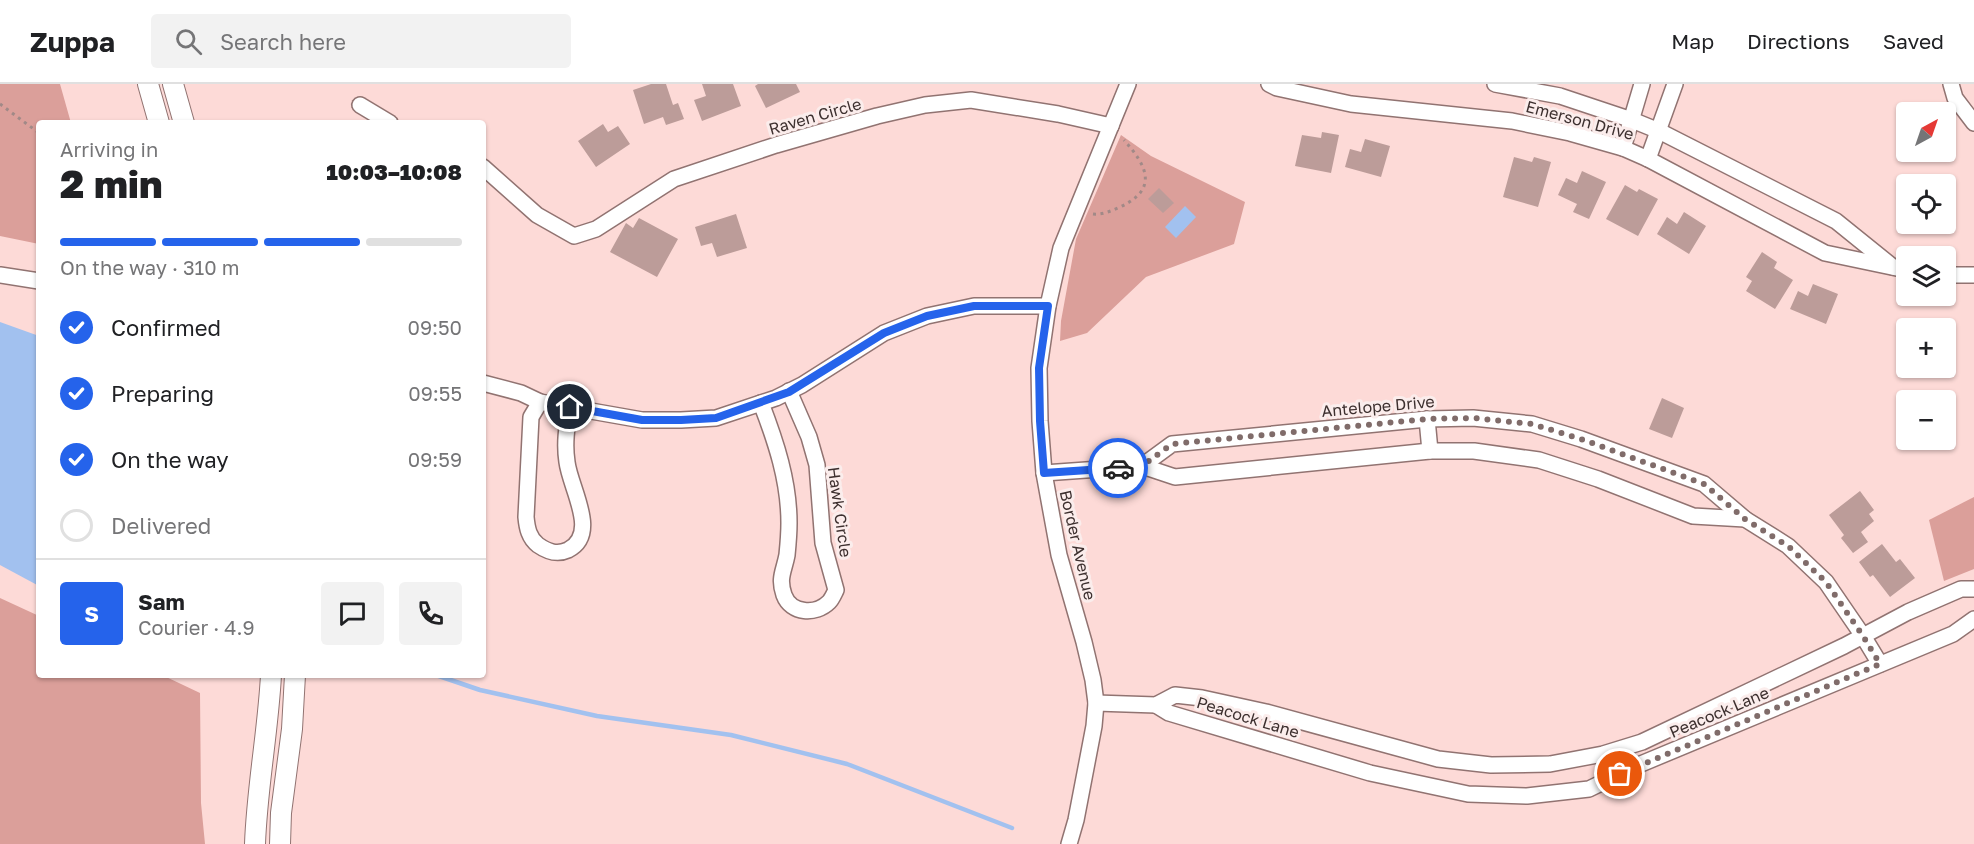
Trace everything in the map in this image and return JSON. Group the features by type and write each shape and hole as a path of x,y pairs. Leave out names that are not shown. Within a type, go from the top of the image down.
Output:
{"main road":[{"path":"148,84 158,120"},
{"path":"173,84 183,120"},
{"path":"255,844 256,815 269,718 271,678"},
{"path":"280,844 295,678"}],"street":[{"name":"Border Avenue","path":"1069,844 1076,820 1096,704 1084,642 1059,555 1044,473 1039,368 1048,306 1061,248 1128,84"},
{"name":"Emerson Drive","path":"1269,84 1277,88 1351,104 1512,121 1570,133 1623,148 1825,253 1896,269"},
{"name":"Emerson Drive","path":"1496,84 1560,96 1659,131 1836,221 1896,266"},
{"path":"1623,148 1642,84"},
{"path":"1648,159 1675,84"},
{"path":"1951,84 1955,98 1974,123"},
{"name":"Raven Circle","path":"486,169 537,215 574,236 596,229 674,179 798,139 925,105 971,100 1058,114 1111,126"},
{"path":"360,105 385,120"},
{"path":"0,275 36,281"},
{"path":"1956,275 1974,275"},
{"path":"486,384 521,393 540,402 642,420 716,418 789,392 884,333 927,316 974,306 1048,306"},
{"name":"Hawk Circle","path":"761,403 783,468 788,495 787,556 780,581 784,598 793,608 806,612 821,608 830,601 836,590 824,543 816,465 809,437 789,392"},
{"path":"540,402 531,417 527,529 534,542 553,553 564,552 575,546 584,526 567,465 564,442 570,407"},
{"name":"Antelope Drive","path":"1142,466 1172,444 1427,419 1473,418 1532,424 1581,439 1704,484 1745,519 1788,546 1826,582 1880,664"},
{"path":"1427,419 1430,451"},
{"name":"Antelope Drive","path":"1044,473 1142,466 1175,477 1430,451 1474,451 1539,460 1598,479 1693,516 1745,519"},
{"name":"Peacock Lane","path":"1096,704 1156,705 1175,695 1202,698 1266,712 1436,758 1491,765 1550,764 1603,754 1642,742 1863,636 1908,612 1961,589 1974,589"},
{"name":"Peacock Lane","path":"1156,705 1169,713 1370,773 1468,794 1527,796 1589,789 1636,766 1953,634 1974,619"},
{"path":"1428,785 1436,758"}],"path":[{"path":"0,104 36,131"},
{"path":"1093,214 1099,215 1116,209 1144,193 1146,175 1142,161 1124,140"}],"shaded area":[{"path":"0,84 60,84 70,120 36,120 36,243 0,236"},
{"path":"1121,135 1151,156 1245,202 1234,244 1146,277 1087,333 1060,341 1061,321 1076,239"},
{"path":"1974,497 1974,569 1944,581 1929,520"},
{"path":"0,598 36,615 36,678 168,678 200,693 201,803 205,844 0,844"}],"water":[{"path":"1185,206 1196,217 1176,238 1165,227"},
{"path":"0,322 36,335 36,584 0,565"}],"building":[{"path":"651,84 666,84 673,105 678,103 684,119 666,125 663,117 644,124 633,90"},
{"path":"702,84 733,84 741,106 702,121 694,100 706,96"},
{"path":"758,84 796,84 800,92 766,108 755,86"},
{"path":"603,124 608,132 618,126 630,144 596,167 578,141"},
{"path":"1322,132 1339,135 1331,173 1295,166 1302,135 1321,138"},
{"path":"1365,139 1390,146 1381,177 1345,167 1350,149 1361,152"},
{"path":"1514,157 1532,162 1534,157 1551,162 1538,207 1503,197"},
{"path":"1582,171 1606,182 1589,219 1573,212 1577,204 1558,195 1566,178 1577,183"},
{"path":"1625,185 1658,199 1638,236 1606,219"},
{"path":"1159,188 1174,203 1163,213 1148,199"},
{"path":"1684,212 1706,226 1689,254 1657,234 1667,217 1677,224"},
{"path":"736,214 747,248 717,257 712,243 701,246 695,227"},
{"path":"639,218 678,239 657,277 610,252 626,223 633,228"},
{"path":"1762,252 1777,262 1774,268 1793,280 1775,309 1746,291 1752,281 1746,277"},
{"path":"1813,284 1838,294 1826,324 1790,309 1798,291 1808,296"},
{"path":"1662,398 1684,408 1672,438 1649,429"},
{"path":"1860,491 1874,510 1869,514 1874,521 1861,532 1868,542 1853,553 1841,538 1844,535 1829,515"},
{"path":"1882,544 1896,562 1900,559 1915,578 1890,597 1873,575 1870,577 1859,562"}],"waterway":[{"path":"445,678 480,690 597,716 731,735 847,764 1012,828"}],"way so far":[{"path":"1118,468 1142,466 1172,444 1427,419 1473,418 1532,424 1674,471 1704,484 1745,519 1788,546 1826,582 1880,664 1620,774"}],"route":[{"path":"570,407 642,420 716,418 789,392 884,333 927,316 974,306 1048,306 1039,368 1044,473 1118,468"}]}
